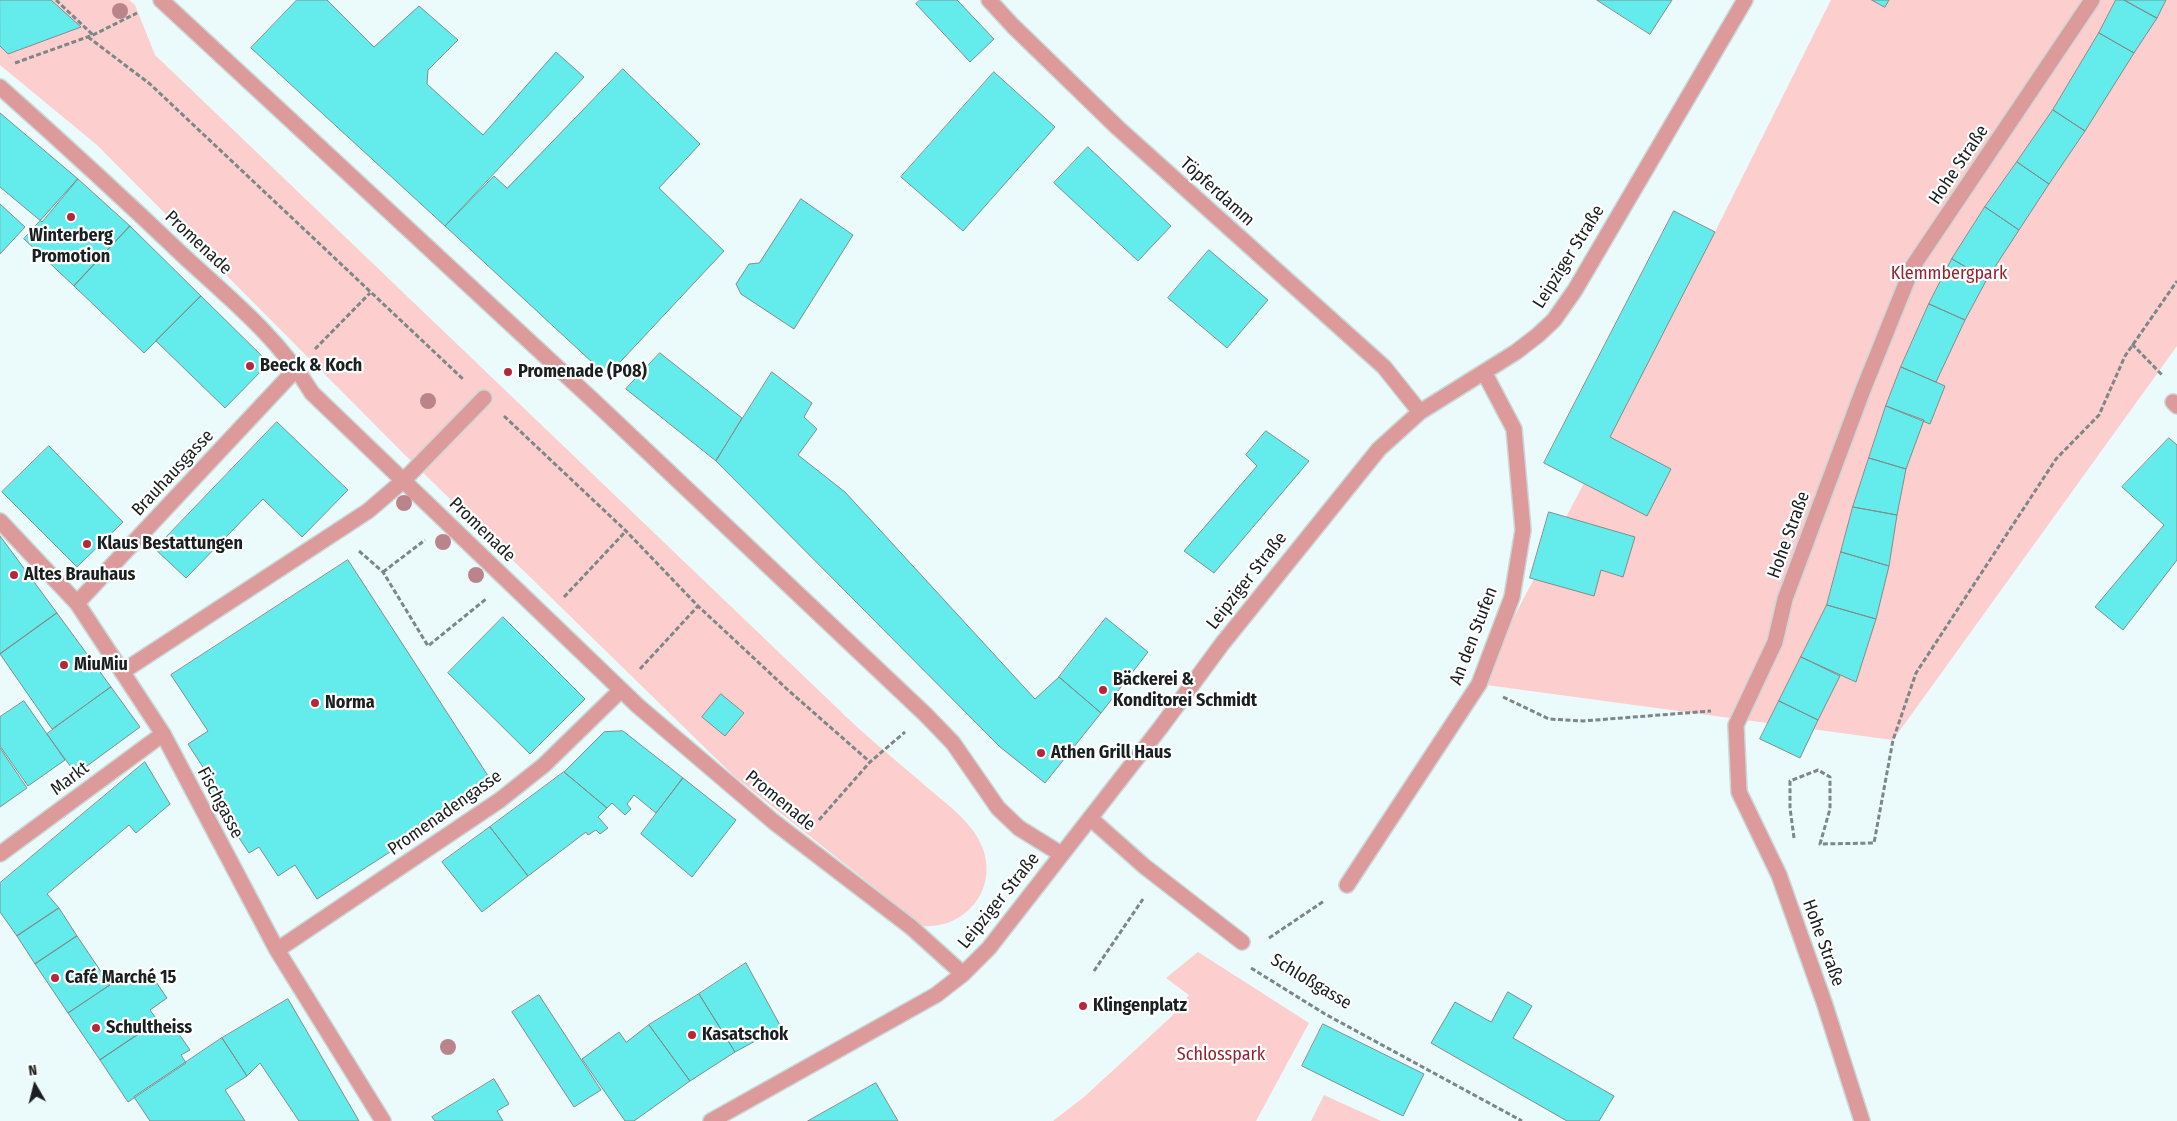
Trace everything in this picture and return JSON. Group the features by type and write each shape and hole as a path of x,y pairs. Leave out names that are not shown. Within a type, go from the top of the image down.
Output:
{"street":[{"path":"162,0 597,404 926,715 953,743 998,808 1019,828 1061,854"},
{"name":"Töpferdamm","path":"989,0 1013,26 1118,128 1384,367 1420,412"},
{"name":"Leipziger Straße","path":"711,1121 936,995 963,974 989,948 1222,644 1350,482 1379,449 1420,412 1538,335 1560,312 1575,290 1745,0"},
{"name":"Hohe Straße","path":"1862,1121 1824,1002 1779,875 1739,792 1736,725 1775,642 1786,599 1863,390 1913,266 2092,0"},
{"name":"Promenade","path":"0,87 97,174 253,320 297,368 312,393 621,690 725,781 911,927 963,974"},
{"name":"Brauhausgasse","path":"77,604 297,368"},
{"name":"An den Stufen","path":"1347,885 1479,684 1512,597 1522,530 1514,429 1484,372"},
{"path":"122,672 368,511 403,481 484,398"},
{"name":"Fischgasse","path":"0,521 77,604 162,734 277,950 383,1121"},
{"name":"Promenadengasse","path":"277,950 500,800 544,765 621,690"},
{"name":"Markt","path":"0,854 162,734"},
{"path":"1090,818 1157,877 1242,942"}],"path":[{"path":"56,0 94,35"},
{"path":"10,65 94,35 141,11"},
{"path":"1779,875 1797,859 1790,808 1790,781 1818,770 1830,777 1830,809 1820,844 1874,843 1893,740 1916,673 2056,459 2099,416 2125,356 2177,281"},
{"path":"297,368 370,293"},
{"path":"2132,344 2164,377"},
{"path":"383,572 447,523"},
{"path":"544,618 626,531"},
{"path":"354,547 383,572 428,646 508,581"},
{"path":"621,690 698,606"},
{"path":"1479,684 1549,718 1583,721 1715,710"},
{"path":"800,841 870,762 926,715"},
{"path":"1094,971 1157,877"},
{"path":"1242,942 1271,938 1347,885"},
{"name":"Schloßgasse","path":"1242,942 1248,967 1325,1014 1522,1121"}],"green space":[{"path":"0,0 129,0 135,5 155,55 845,716 966,822 980,841 986,867 985,881 981,894 973,906 963,915 951,921 938,925 923,926 734,776 406,456 97,145 0,65"},
{"name":"Klemmbergpark","path":"1831,0 2177,0 2177,346 1893,740 1479,684 1715,232"},
{"name":"Schlosspark","path":"1198,952 1309,1023 1256,1121 1053,1121 1084,1097 1171,1017 1189,995 1166,978"},
{"path":"1324,1095 1381,1121 1311,1121"}],"building":[{"path":"0,0 51,0 81,27 8,54 0,46"},
{"path":"297,0 327,0 374,47 419,6 458,40 428,70 427,84 483,135 556,52 584,77 445,226 251,48"},
{"path":"920,0 957,0 994,39 970,62 916,4"},
{"path":"1597,0 1672,0 1650,34"},
{"path":"1872,0 1889,0 1885,7"},
{"path":"2116,0 2124,0 2157,18 2134,53 2099,33"},
{"path":"2124,0 2166,0 2157,18"},
{"path":"2099,33 2134,53 2085,131 2053,110"},
{"path":"623,69 700,144 659,188 724,251 607,376 445,226 494,176 507,188"},
{"path":"994,72 1055,127 963,231 901,177"},
{"path":"2053,110 2085,131 2049,184 2017,162"},
{"path":"0,113 78,179 42,222 0,187"},
{"path":"1088,147 1171,226 1138,261 1054,183"},
{"path":"2017,162 2049,184 2019,230 1985,207"},
{"path":"78,179 130,226 74,286 24,239"},
{"path":"801,199 853,235 794,329 741,294 736,284 749,264 759,263"},
{"path":"0,204 25,227 0,254"},
{"path":"1985,207 2019,230 1987,279 1952,259"},
{"path":"1674,211 1715,232 1610,437 1671,469 1647,516 1544,463"},
{"path":"130,226 201,296 144,353 74,286"},
{"path":"1209,250 1268,300 1227,348 1168,298"},
{"path":"1952,259 1987,279 1965,320 1929,304"},
{"path":"201,296 269,363 225,408 156,341"},
{"path":"1929,304 1965,320 1936,382 1901,367"},
{"path":"660,353 742,418 716,461 626,389"},
{"path":"1901,367 1945,386 1930,424 1886,406"},
{"path":"772,372 812,403 804,417 817,429 798,455 845,492 1035,699 1059,677 1101,713 1045,783 1000,747 716,461"},
{"path":"1886,406 1924,420 1906,469 1869,458"},
{"path":"277,422 348,490 302,537 263,499 186,578 155,549"},
{"path":"1266,431 1309,461 1214,573 1184,551 1257,466 1246,455"},
{"path":"2169,438 2177,445 2177,560 2123,630 2095,607 2164,525 2122,487"},
{"path":"49,446 123,522 77,567 2,492"},
{"path":"1869,458 1906,469 1897,515 1853,507"},
{"path":"1853,507 1897,515 1889,566 1841,552"},
{"path":"1549,512 1635,537 1623,577 1601,570 1594,596 1530,578"},
{"name":"Altes Brauhaus","path":"0,536 57,613 0,654"},
{"path":"1841,552 1889,566 1876,619 1827,605"},
{"name":"Norma","path":"348,560 494,785 317,899 295,865 278,876 259,847 249,853 203,783 210,778 188,744 208,731 171,675"},
{"path":"1827,605 1876,619 1856,682 1801,657"},
{"path":"57,613 111,687 52,729 0,654"},
{"path":"503,617 585,699 530,754 448,673"},
{"path":"1106,618 1148,652 1101,713 1059,677"},
{"path":"1801,657 1840,676 1818,720 1779,701"},
{"path":"111,687 140,727 76,774 47,734"},
{"path":"721,694 744,713 725,736 702,717"},
{"path":"24,701 65,760 28,786 0,746 0,717"},
{"path":"1779,701 1818,720 1800,758 1760,739"},
{"path":"623,731 683,778 656,813 634,795 627,804 631,809 625,815 612,803 607,808 564,772 604,732"},
{"path":"0,748 27,788 0,807"},
{"path":"145,762 170,804 136,833 129,825 47,894 59,908 17,936 0,912 0,883"},
{"path":"564,772 607,808 598,817 608,828 600,834 596,830 588,835 586,832 528,876 490,827"},
{"path":"683,778 736,820 692,877 641,834"},
{"path":"490,827 528,876 482,912 442,862"},
{"path":"59,908 77,936 35,964 17,936"},
{"path":"77,936 110,985 68,1013 35,964"},
{"path":"746,963 781,1027 735,1052 699,994"},
{"path":"150,973 167,998 150,1010 158,1021 100,1060 68,1013 126,974 133,984"},
{"path":"1508,992 1532,1006 1513,1038 1614,1096 1599,1121 1567,1121 1431,1043 1455,1002 1491,1022"},
{"path":"699,994 735,1052 690,1081 649,1025"},
{"path":"539,995 601,1090 574,1107 512,1012"},
{"path":"288,999 359,1121 299,1121 260,1063 247,1076 222,1038"},
{"path":"158,1021 162,1027 170,1021 190,1050 181,1055 186,1063 128,1102 100,1060"},
{"path":"1323,1024 1424,1074 1403,1116 1302,1066"},
{"path":"649,1025 690,1081 634,1121 625,1121 582,1059 619,1032 626,1042"},
{"path":"222,1038 247,1076 225,1090 245,1121 150,1121 134,1097"},
{"path":"494,1079 509,1104 497,1111 503,1121 435,1121 432,1117"},
{"path":"876,1083 898,1121 808,1121"}],"place":[{"name":"Winterberg Promotion","path":"71,217"},
{"name":"Beeck & Koch","path":"250,366"},
{"name":"Promenade (P08)","path":"508,372"},
{"name":"Klaus Bestattungen","path":"87,544"},
{"name":"Altes Brauhaus","path":"14,575"},
{"name":"MiuMiu","path":"64,665"},
{"name":"Bäckerei & Konditorei Schmidt","path":"1103,690"},
{"name":"Norma","path":"315,703"},
{"name":"Athen Grill Haus","path":"1041,753"},
{"name":"Café Marché 15","path":"55,978"},
{"name":"Klingenplatz","path":"1083,1006"},
{"name":"Schultheiss","path":"96,1028"},
{"name":"Kasatschok","path":"692,1035"}]}
